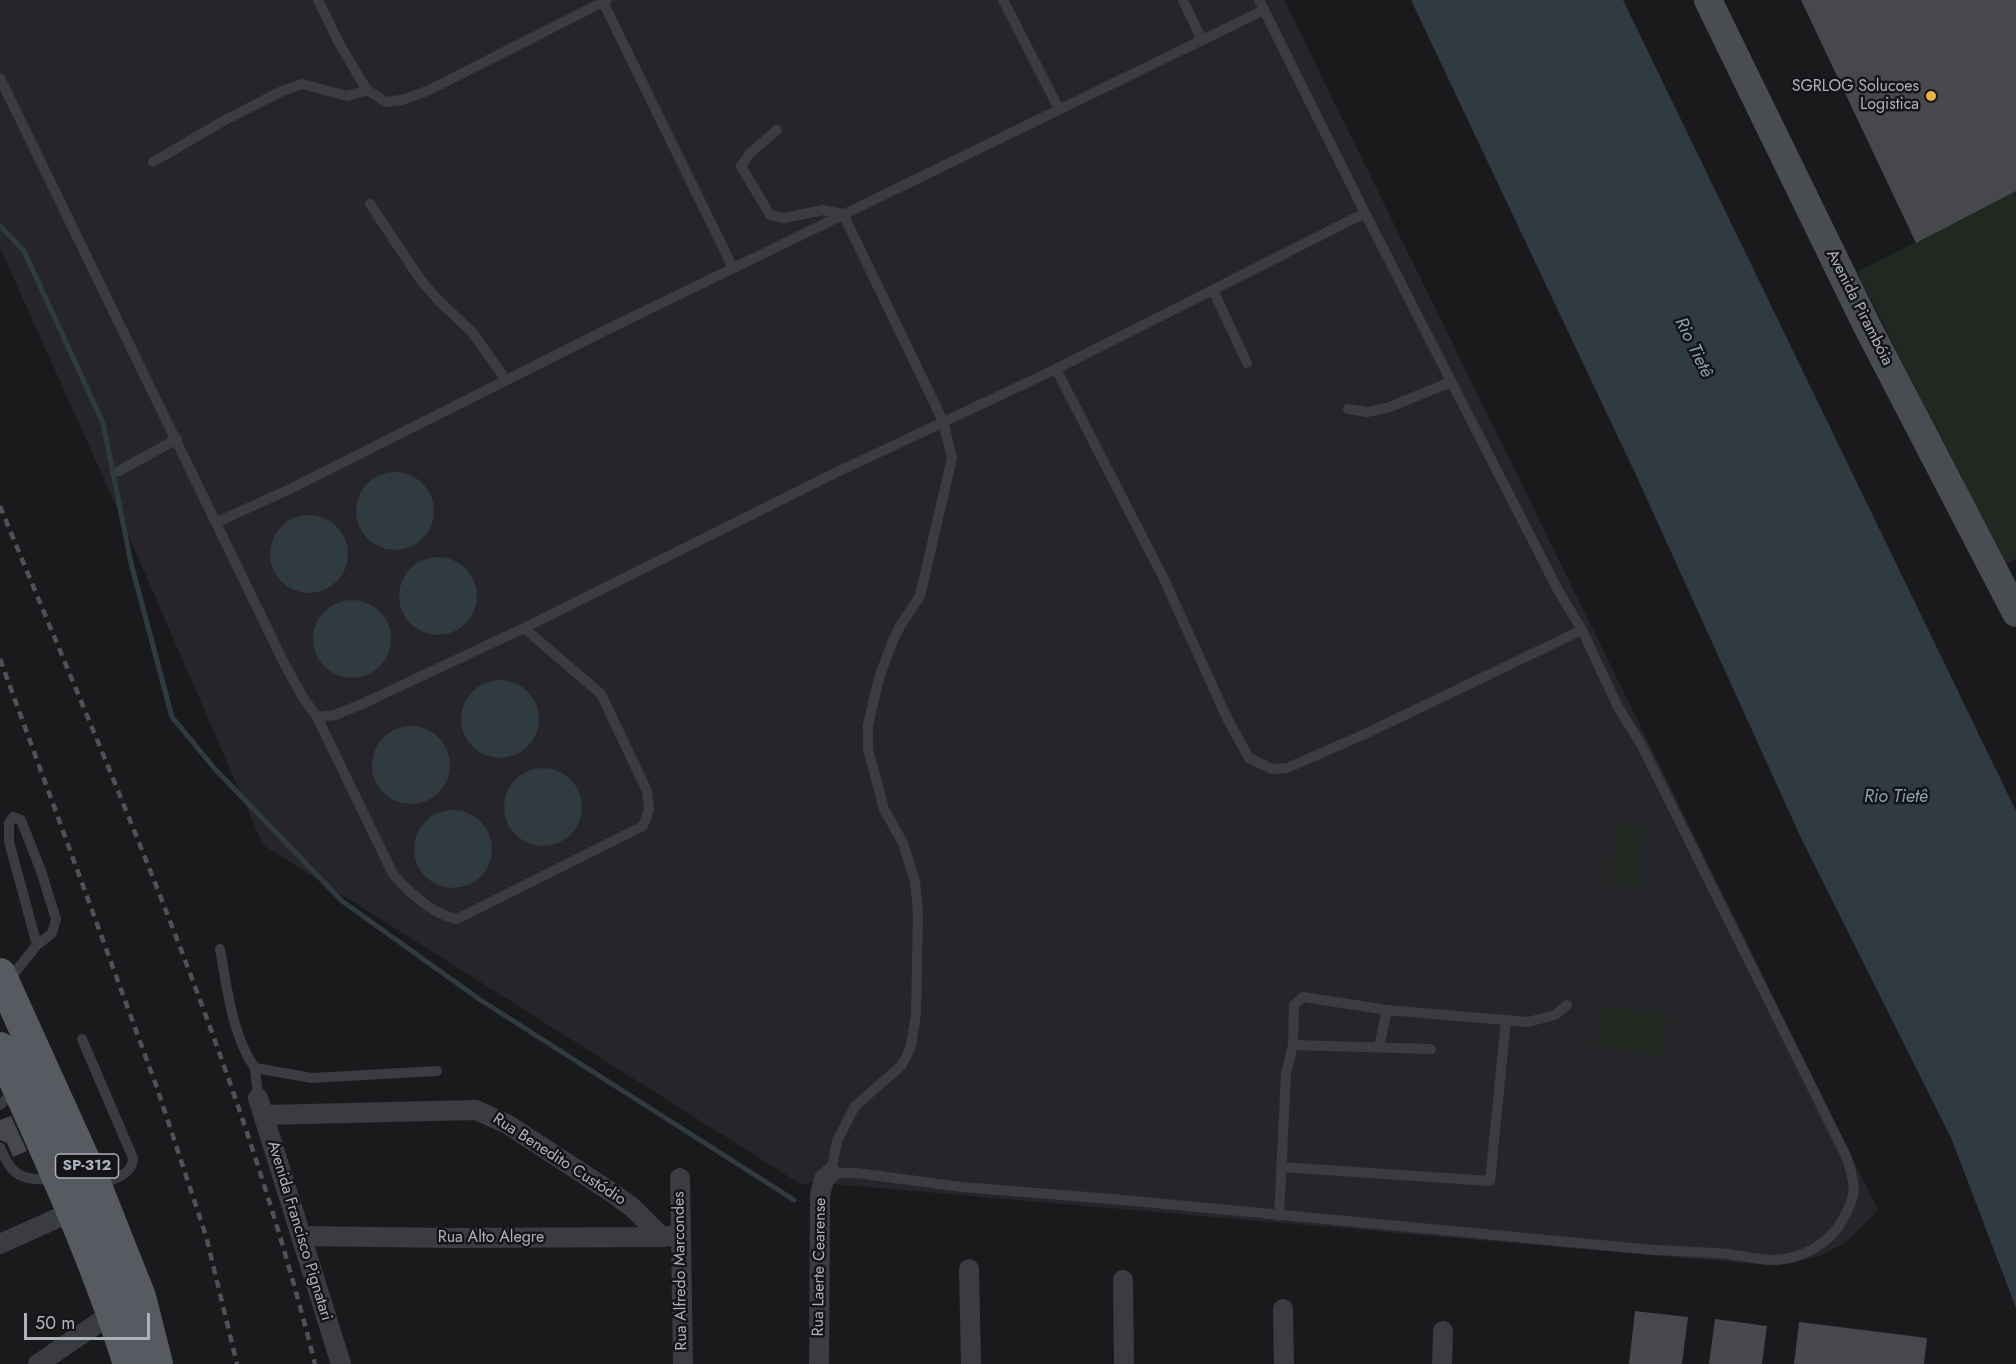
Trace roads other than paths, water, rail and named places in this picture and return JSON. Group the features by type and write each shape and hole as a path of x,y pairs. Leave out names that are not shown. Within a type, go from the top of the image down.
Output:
{"main road":[{"name":"Avenida Pirambóia","path":"1708,0 1867,326 2013,602"},
{"name":"SP-312","path":"2,980 96,1186 126,1304 129,1364"},
{"name":"SP-312","path":"6,1079 57,1179 91,1254 126,1304 157,1364"}],"street":[{"name":"Rua Benedito Custódio","path":"261,1107 476,1110 507,1124 614,1194 671,1236"},
{"name":"Avenida Francisco Pignatari","path":"261,1107 340,1364"},
{"name":"Rua Laerte Cearense","path":"819,1364 820,1195 824,1179 831,1173"},
{"name":"Rua Alfredo Marcondes","path":"680,1178 671,1236 683,1364"},
{"path":"0,1244 71,1212"},
{"name":"Rua Alto Alegre","path":"301,1236 454,1238 671,1236"},
{"path":"969,1269 971,1364"},
{"path":"1123,1280 1125,1364"},
{"path":"38,1364 126,1304"},
{"path":"1283,1309 1284,1364"},
{"path":"1442,1364 1443,1331"}],"lane":[{"path":"318,0 340,45 367,90 386,102 402,100 427,91 604,1 733,268"},
{"path":"1003,0 1059,109"},
{"path":"1183,0 1202,40"},
{"path":"217,522 288,490 733,268 843,214 1202,40 1262,5 1451,382 1559,592 1582,630 1618,707 1641,744 1846,1156 1856,1185 1851,1206 1839,1226 1818,1245 1802,1255 1773,1260 1727,1254 1654,1250 962,1187 865,1174 831,1173 837,1141 855,1106 901,1066 911,1046 916,1014 918,912 915,881 903,843 884,809 868,748 868,725 879,678 892,643 900,626 920,596 952,458 943,421 843,214"},
{"path":"0,78 285,665 303,699 317,717 393,874 407,890 446,917 457,919 643,826 649,810 647,790 601,694 524,628"},
{"path":"153,162 225,120 282,91 302,84 347,96 367,90"},
{"path":"777,130 750,153 741,166 770,215 784,218 823,210 843,214"},
{"path":"370,204 420,279 439,301 472,332 506,380"},
{"path":"317,717 335,715 362,704 524,628 943,421 1056,369 1365,213"},
{"path":"1213,290 1247,363"},
{"path":"1056,369 1164,579 1227,718 1249,758 1272,769 1287,768 1367,733 1582,630"},
{"path":"1348,408 1367,412 1387,408 1451,382"},
{"path":"119,471 177,440"},
{"path":"2,980 56,927 55,910 21,820 13,817 9,823 9,842 37,945"},
{"path":"220,948 231,1008 247,1057 255,1068 261,1107"},
{"path":"1279,1216 1286,1074 1293,1045 1293,1005 1303,997 1388,1010 1528,1022 1555,1015 1567,1005"},
{"path":"1379,1047 1388,1010"},
{"path":"1281,1167 1490,1180 1506,1020"},
{"path":"82,1039 134,1158 133,1165 126,1173 96,1186"},
{"path":"1293,1045 1431,1049"},
{"path":"255,1068 312,1078 436,1071"},
{"path":"0,1147 7,1164 20,1177 57,1179"}],"water":[{"name":"Rio Tietê","path":"1411,0 1623,0 2016,811 2016,1308 1952,1140 1801,838 1636,475"},
{"path":"387,472 403,472 417,478 428,489 434,503 434,519 428,533 417,544 403,550 387,550 373,544 362,533 356,519 356,503 362,489 373,478"},
{"path":"301,515 317,515 331,521 342,532 348,546 348,562 342,576 331,587 317,593 301,593 287,587 276,576 270,562 270,546 276,532 287,521"},
{"path":"430,557 446,557 460,563 471,574 477,588 477,604 471,618 460,629 446,635 430,635 416,629 405,618 399,604 399,588 405,574 416,563"},
{"path":"344,600 360,600 374,606 385,617 391,631 391,647 385,661 374,672 360,678 344,678 330,672 319,661 313,647 313,631 319,617 330,606"},
{"path":"492,680 508,680 522,686 533,697 539,711 539,727 533,741 522,752 508,758 492,758 478,752 467,741 461,727 461,711 467,697 478,686"},
{"path":"403,726 419,726 433,732 444,743 450,757 450,773 444,787 433,798 419,804 403,804 389,798 378,787 372,773 372,757 378,743 389,732"},
{"path":"535,768 551,768 565,774 576,785 582,799 582,815 576,829 565,840 551,846 535,846 521,840 510,829 504,815 504,799 510,785 521,774"},
{"path":"445,810 461,810 475,816 486,827 492,841 492,857 486,871 475,882 461,888 445,888 431,882 420,871 414,857 414,841 420,827 431,816"}],"waterway":[{"path":"0,226 24,251 103,423 131,563 172,717 215,769 342,901 479,999 794,1200"}],"railway":[{"path":"0,506 131,823 213,1036 251,1144 285,1253 315,1364"},
{"path":"0,659 156,1085 206,1236 237,1364"}],"place":[{"name":"SGRLOG Solucoes Logistica","path":"1931,96"}]}
